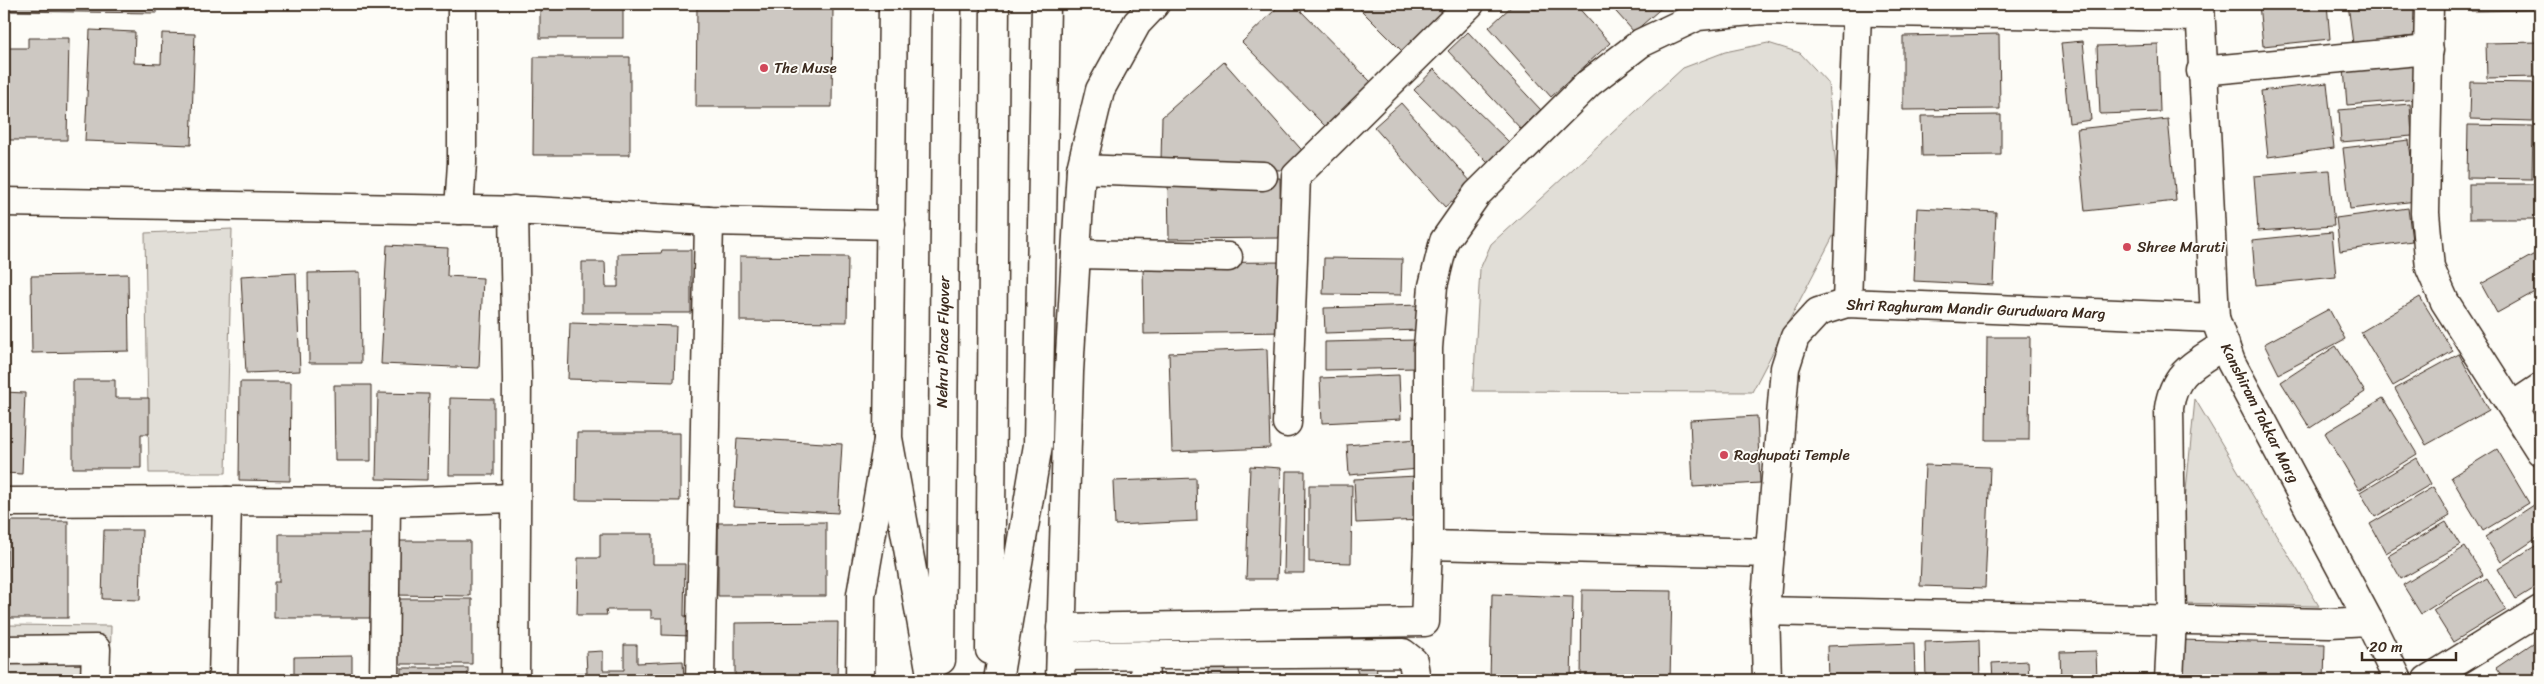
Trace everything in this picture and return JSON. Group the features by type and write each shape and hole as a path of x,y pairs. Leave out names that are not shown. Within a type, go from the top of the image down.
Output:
{"street":[{"path":"459,210 462,163 462,4"},
{"path":"860,680 861,595 888,438 893,4"},
{"name":"Nehru Place Flyover","path":"941,680 941,438 947,4"},
{"path":"990,680 990,440 995,4"},
{"path":"998,680 1038,445 1046,4"},
{"path":"1155,4 1137,23 1100,90 1081,169 1069,372 1061,668 1144,668 1403,653 1413,661 1416,680"},
{"path":"1287,423 1296,176 1470,4"},
{"path":"2430,4 2425,213 2430,268 2445,302 2513,406 2540,452"},
{"path":"1061,628 1426,622 1428,348 1433,286 1444,241 1477,194 1589,83 1641,43 1698,16 1762,10 2200,10"},
{"name":"Kanshiram Takkar Marg","path":"2200,10 2215,318 2231,362 2369,621 2398,680"},
{"path":"1847,302 1856,11"},
{"path":"2202,71 2429,50"},
{"path":"1081,169 1263,176"},
{"path":"4,202 514,210 709,221 891,225"},
{"path":"514,210 517,379 515,680"},
{"path":"700,680 709,221"},
{"path":"1076,254 1228,257"},
{"name":"Shri Raghuram Mandir Gurudwara Marg","path":"1767,680 1766,611 1787,360 1794,337 1818,312 1847,302 2215,318"},
{"path":"2169,680 2172,618 2168,408 2172,390 2184,372 2225,344"},
{"path":"2513,406 2540,388"},
{"path":"888,438 932,680"},
{"path":"4,502 386,502 515,498"},
{"path":"222,680 226,501"},
{"path":"384,680 386,502"},
{"path":"1428,545 1770,553"},
{"path":"2427,680 2540,610"},
{"path":"1766,611 2172,618 2330,623 2369,621"},
{"path":"4,650 96,649 95,680"}],"shaded area":[{"path":"1768,43 1800,53 1828,83 1841,221 1752,392 1473,391 1480,269 1491,244 1683,68 1725,52"},
{"path":"232,229 226,473 149,473 145,233"},
{"path":"2195,399 2319,606 2175,603"},
{"path":"4,625 111,626 110,680 4,680"}],"building":[{"path":"9,4 156,4 156,13 9,11"},
{"path":"540,4 623,4 623,38 540,38"},
{"path":"1281,4 1294,4 1372,83 1327,128 1242,42"},
{"path":"1355,4 1446,4 1453,11 1407,56"},
{"path":"1514,4 1575,4 1610,43 1551,97 1489,27"},
{"path":"1609,4 1666,4 1634,32"},
{"path":"2259,4 2327,4 2330,39 2263,46"},
{"path":"2348,4 2417,4 2421,35 2353,44"},
{"path":"2471,4 2534,4 2534,10 2471,11"},
{"path":"697,5 833,6 832,107 696,107"},
{"path":"90,30 135,32 134,63 161,64 162,33 195,34 191,145 85,141"},
{"path":"1468,32 1541,110 1521,129 1448,51"},
{"path":"1999,34 2000,109 1903,110 1903,36"},
{"path":"28,38 69,38 67,140 4,140 4,48 28,48"},
{"path":"2083,41 2091,120 2069,123 2061,43"},
{"path":"2540,42 2540,77 2487,78 2486,43"},
{"path":"2158,44 2160,112 2100,114 2097,46"},
{"path":"534,57 630,57 630,155 533,155"},
{"path":"1224,62 1307,156 1293,171 1161,161 1162,117"},
{"path":"2416,63 2419,99 2347,105 2344,69"},
{"path":"1434,69 1509,142 1488,163 1414,90"},
{"path":"2471,82 2534,83 2533,121 2470,119"},
{"path":"2327,83 2334,148 2268,157 2261,91"},
{"path":"1401,103 1472,183 1445,207 1374,127"},
{"path":"2410,104 2412,136 2341,142 2339,110"},
{"path":"2001,115 2001,155 1922,156 1921,116"},
{"path":"2168,119 2176,201 2085,211 2077,129"},
{"path":"2468,125 2533,126 2532,179 2467,178"},
{"path":"2409,140 2416,201 2350,209 2343,148"},
{"path":"2329,170 2334,226 2258,231 2254,176"},
{"path":"1280,178 1281,238 1169,239 1168,179"},
{"path":"2469,184 2540,184 2540,219 2469,219"},
{"path":"1917,208 1996,212 1993,285 1914,281"},
{"path":"2408,208 2412,241 2340,251 2336,218"},
{"path":"2332,232 2336,277 2256,285 2252,240"},
{"path":"387,245 448,248 447,276 483,278 479,368 381,364"},
{"path":"662,250 691,250 691,313 582,313 582,262 605,262 606,287 618,287 618,254 661,253"},
{"path":"2540,251 2540,289 2497,313 2481,284"},
{"path":"740,256 848,257 847,322 740,321"},
{"path":"1324,258 1402,259 1401,295 1323,294"},
{"path":"1286,262 1287,332 1144,334 1143,263"},
{"path":"4,268 6,268 7,369 4,369"},
{"path":"360,272 361,363 309,363 308,273"},
{"path":"296,273 300,371 246,373 241,276"},
{"path":"128,274 129,351 32,353 31,276"},
{"path":"2420,297 2453,351 2393,386 2361,332"},
{"path":"1420,305 1420,330 1325,333 1324,308"},
{"path":"2329,309 2345,339 2279,374 2264,344"},
{"path":"570,323 676,326 674,382 568,379"},
{"path":"1987,337 2030,337 2029,440 1986,440"},
{"path":"1417,340 1417,368 1325,370 1325,342"},
{"path":"2336,346 2365,392 2310,428 2281,382"},
{"path":"1267,349 1270,448 1172,452 1169,353"},
{"path":"2459,354 2489,410 2426,445 2395,389"},
{"path":"1399,375 1401,419 1322,423 1320,378"},
{"path":"73,380 115,380 115,398 149,398 149,434 141,434 141,468 73,468"},
{"path":"240,382 291,382 290,481 239,480"},
{"path":"334,385 371,385 371,461 335,461"},
{"path":"4,392 25,393 22,474 4,473"},
{"path":"378,393 429,394 427,480 376,479"},
{"path":"450,398 494,399 494,475 449,475"},
{"path":"2383,398 2417,454 2359,490 2325,433"},
{"path":"1757,416 1760,483 1693,487 1690,420"},
{"path":"577,433 680,433 680,501 576,500"},
{"path":"737,438 842,444 838,513 733,507"},
{"path":"1417,439 1419,469 1349,475 1347,445"},
{"path":"2497,449 2529,503 2483,531 2451,477"},
{"path":"2417,458 2431,484 2375,517 2360,492"},
{"path":"1925,465 1990,467 1985,588 1920,586"},
{"path":"1250,466 1281,468 1277,579 1246,579"},
{"path":"1286,471 1305,471 1304,573 1284,573"},
{"path":"1418,476 1420,520 1356,523 1354,479"},
{"path":"1196,478 1197,521 1115,525 1113,481"},
{"path":"1309,485 1352,485 1351,563 1309,562"},
{"path":"2433,487 2450,516 2386,553 2370,524"},
{"path":"2540,501 2540,536 2501,562 2485,537"},
{"path":"7,521 68,521 68,618 7,618"},
{"path":"826,522 826,596 718,596 718,523"},
{"path":"2446,522 2460,545 2401,579 2388,556"},
{"path":"104,530 142,530 140,600 102,599"},
{"path":"279,534 374,534 373,618 274,618 274,582 279,582"},
{"path":"600,534 653,534 653,564 685,564 684,616 692,616 692,636 662,635 662,618 651,618 651,610 606,610 607,615 577,615 578,558 600,558"},
{"path":"394,541 470,541 470,596 393,595"},
{"path":"2540,543 2540,584 2516,599 2498,569"},
{"path":"2465,547 2483,575 2421,614 2403,585"},
{"path":"2487,578 2506,610 2453,642 2433,610"},
{"path":"1582,590 1672,591 1670,680 1581,680"},
{"path":"1492,594 1573,597 1571,680 1490,680"},
{"path":"397,599 472,599 472,664 396,664"},
{"path":"838,622 837,680 735,680 735,623"},
{"path":"2539,639 2540,680 2505,680 2496,668"},
{"path":"1979,640 1980,680 1926,680 1925,642"},
{"path":"2180,640 2325,644 2324,680 2179,680"},
{"path":"1914,643 1915,680 1828,680 1827,646"},
{"path":"624,645 637,645 637,663 683,661 684,680 574,680 574,673 587,673 586,652 603,651 603,670 624,670"},
{"path":"2096,651 2097,680 2061,680 2060,652"},
{"path":"352,656 352,680 294,680 294,657"},
{"path":"1238,661 1240,680 1208,680 1208,662"},
{"path":"1376,661 1377,676 1398,675 1398,680 1360,680 1355,664"},
{"path":"2028,661 2029,680 1993,680 1992,663"},
{"path":"401,668 468,668 468,680 401,680"},
{"path":"2162,674 2162,680 2112,680 2112,675"}],"place":[{"name":"The Muse","path":"764,68"},
{"name":"Shree Maruti","path":"2127,247"},
{"name":"Raghupati Temple","path":"1724,455"}]}
